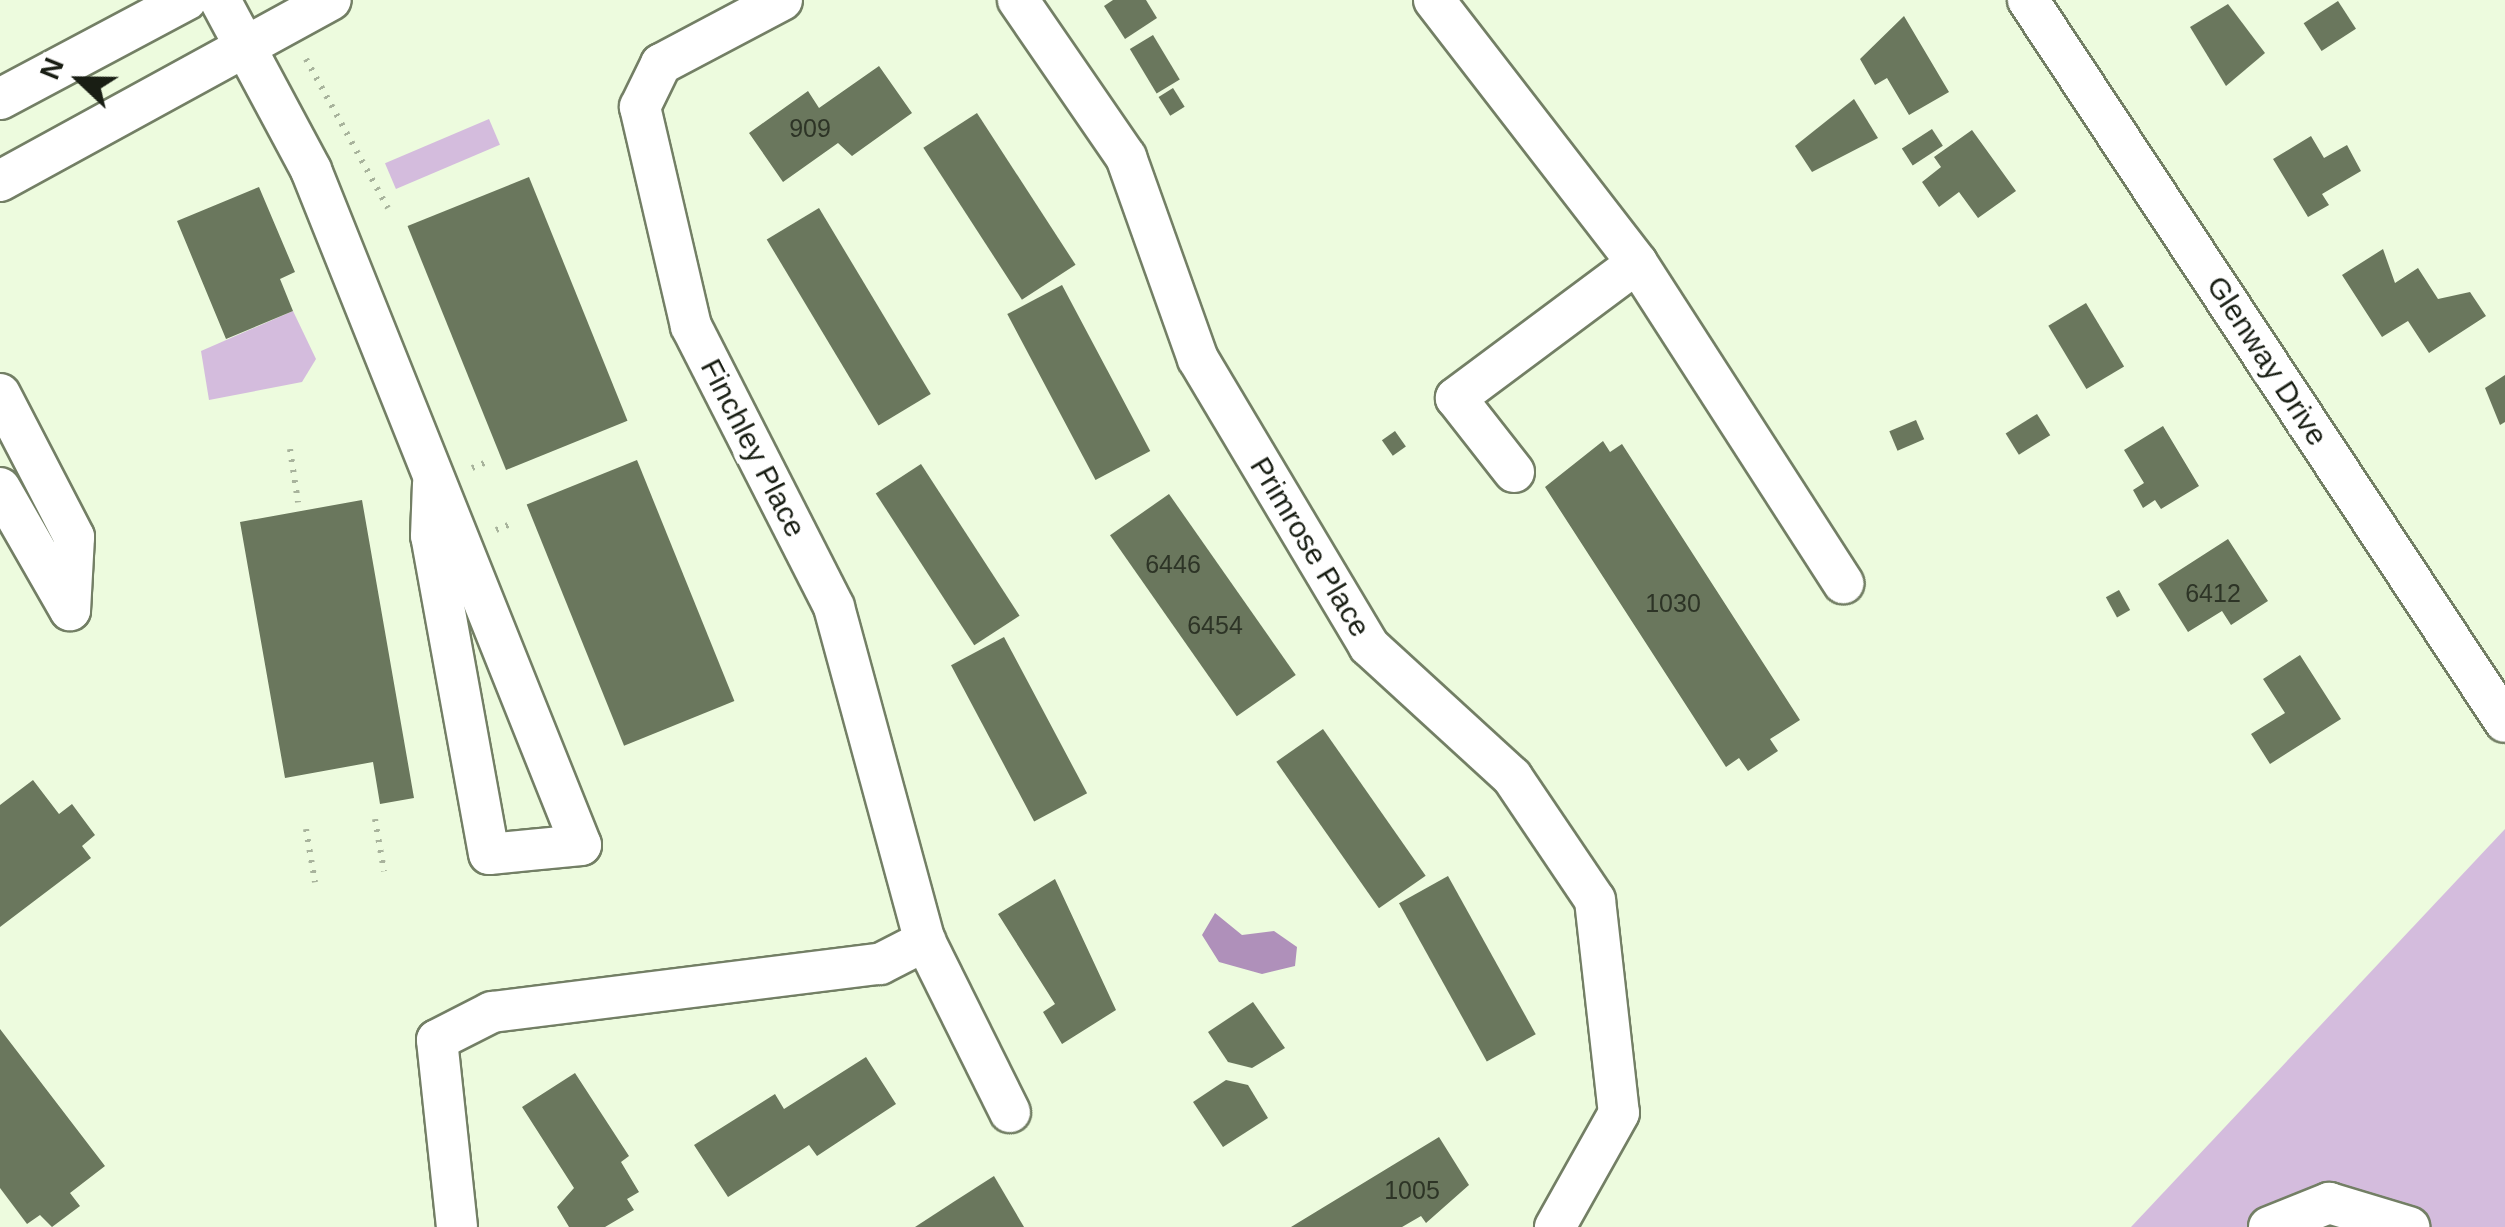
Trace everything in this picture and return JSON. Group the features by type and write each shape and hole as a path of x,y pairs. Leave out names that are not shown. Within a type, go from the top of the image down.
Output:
{"street":[{"path":"220,0 311,170 433,484 461,527 581,845 489,854 432,536 433,484"},
{"path":"0,182 331,0"},
{"name":"Primrose Place","path":"1018,0 1126,156 1198,359 1368,646 1512,777 1595,900 1619,1113 1555,1227"},
{"path":"1434,0 1637,262 1843,583"},
{"name":"Glenway Drive","path":"2028,0 2505,722"},
{"path":"0,99 169,4"},
{"name":"Finchley Place","path":"771,4 661,64 640,107 691,326 834,607 925,942 1010,1112"},
{"path":"1514,472 1456,398 1637,262"},
{"path":"0,394 74,537 70,610 0,488"},
{"path":"456,1227 437,1040 492,1012 880,964 925,942"},
{"path":"2269,1227 2329,1203 2410,1227"}],"path":[{"path":"306,59 388,208"},
{"path":"290,449 298,502"},
{"path":"375,819 384,871"},
{"path":"306,829 315,882"}],"shaded area":[{"path":"489,119 500,145 396,189 385,163"},
{"path":"293,311 316,359 302,382 209,400 201,351"},
{"path":"2505,829 2505,1227 2131,1227"},
{"path":"1215,913 1242,935 1274,931 1297,947 1295,966 1262,974 1219,962 1202,935"}],"building":[{"path":"1113,0 1146,0 1157,18 1125,39 1104,6"},
{"path":"2338,1 2356,29 2322,51 2304,23"},
{"path":"2228,4 2265,53 2226,86 2190,27"},
{"path":"1904,16 1949,92 1909,115 1887,78 1875,85 1860,59"},
{"path":"1153,35 1180,80 1157,93 1130,49"},
{"path":"879,66 912,113 852,156 838,143 783,182 749,133 808,91 819,108"},
{"path":"1173,88 1185,107 1170,116 1159,97"},
{"path":"1854,99 1878,138 1812,172 1795,146"},
{"path":"977,113 1076,265 1022,300 923,148"},
{"path":"1932,129 1943,146 1913,165 1902,149"},
{"path":"1972,130 2016,191 1978,218 1959,192 1939,207 1922,182 1941,167 1934,157"},
{"path":"2311,136 2324,158 2347,145 2361,171 2322,194 2329,205 2308,217 2273,159"},
{"path":"529,177 628,421 506,470 408,226"},
{"path":"259,187 295,272 280,279 293,311 226,339 177,221"},
{"path":"819,208 931,394 878,425 767,239"},
{"path":"2383,249 2395,283 2418,268 2438,299 2470,292 2486,316 2429,353 2408,321 2382,337 2342,275"},
{"path":"1062,285 1150,451 1096,480 1007,314"},
{"path":"2086,303 2124,366 2086,389 2048,326"},
{"path":"2505,375 2505,422 2500,425 2485,388"},
{"path":"2037,414 2050,435 2019,455 2006,434"},
{"path":"1916,420 1924,439 1898,451 1889,431"},
{"path":"2163,426 2199,486 2161,509 2155,500 2143,508 2133,490 2144,483 2124,450"},
{"path":"1395,431 1406,447 1393,456 1382,440"},
{"path":"1603,441 1610,452 1622,444 1800,720 1770,739 1778,751 1748,771 1739,758 1726,767 1545,487"},
{"path":"637,460 734,701 624,746 527,505"},
{"path":"921,464 1020,616 974,645 876,493"},
{"path":"1169,494 1296,675 1237,716 1110,535"},
{"path":"362,500 414,798 380,804 373,762 285,778 240,522"},
{"path":"2228,539 2268,601 2231,625 2222,611 2188,632 2158,584"},
{"path":"2119,590 2130,610 2117,617 2106,597"},
{"path":"1004,637 1087,793 1034,821 951,665"},
{"path":"2300,655 2341,719 2270,764 2251,734 2285,713 2263,679"},
{"path":"1323,729 1426,876 1379,908 1276,762"},
{"path":"33,780 59,814 72,804 95,835 82,846 91,858 0,927 0,805"},
{"path":"1448,876 1536,1034 1487,1061 1399,903"},
{"path":"1055,879 1116,1010 1062,1044 1043,1012 1055,1004 998,914"},
{"path":"1253,1002 1285,1048 1252,1068 1228,1062 1208,1032"},
{"path":"0,1029 105,1166 70,1193 80,1206 52,1227 40,1215 27,1224 0,1188"},
{"path":"866,1057 896,1104 817,1156 809,1145 728,1197 694,1145 775,1094 784,1109"},
{"path":"575,1073 629,1156 621,1162 639,1192 627,1199 634,1210 605,1227 569,1227 557,1207 574,1188 522,1107"},
{"path":"1226,1080 1248,1085 1268,1118 1223,1147 1193,1102"},
{"path":"1439,1137 1469,1185 1426,1223 1421,1216 1402,1227 1291,1227"},
{"path":"994,1176 1024,1227 915,1227 955,1201"}]}
